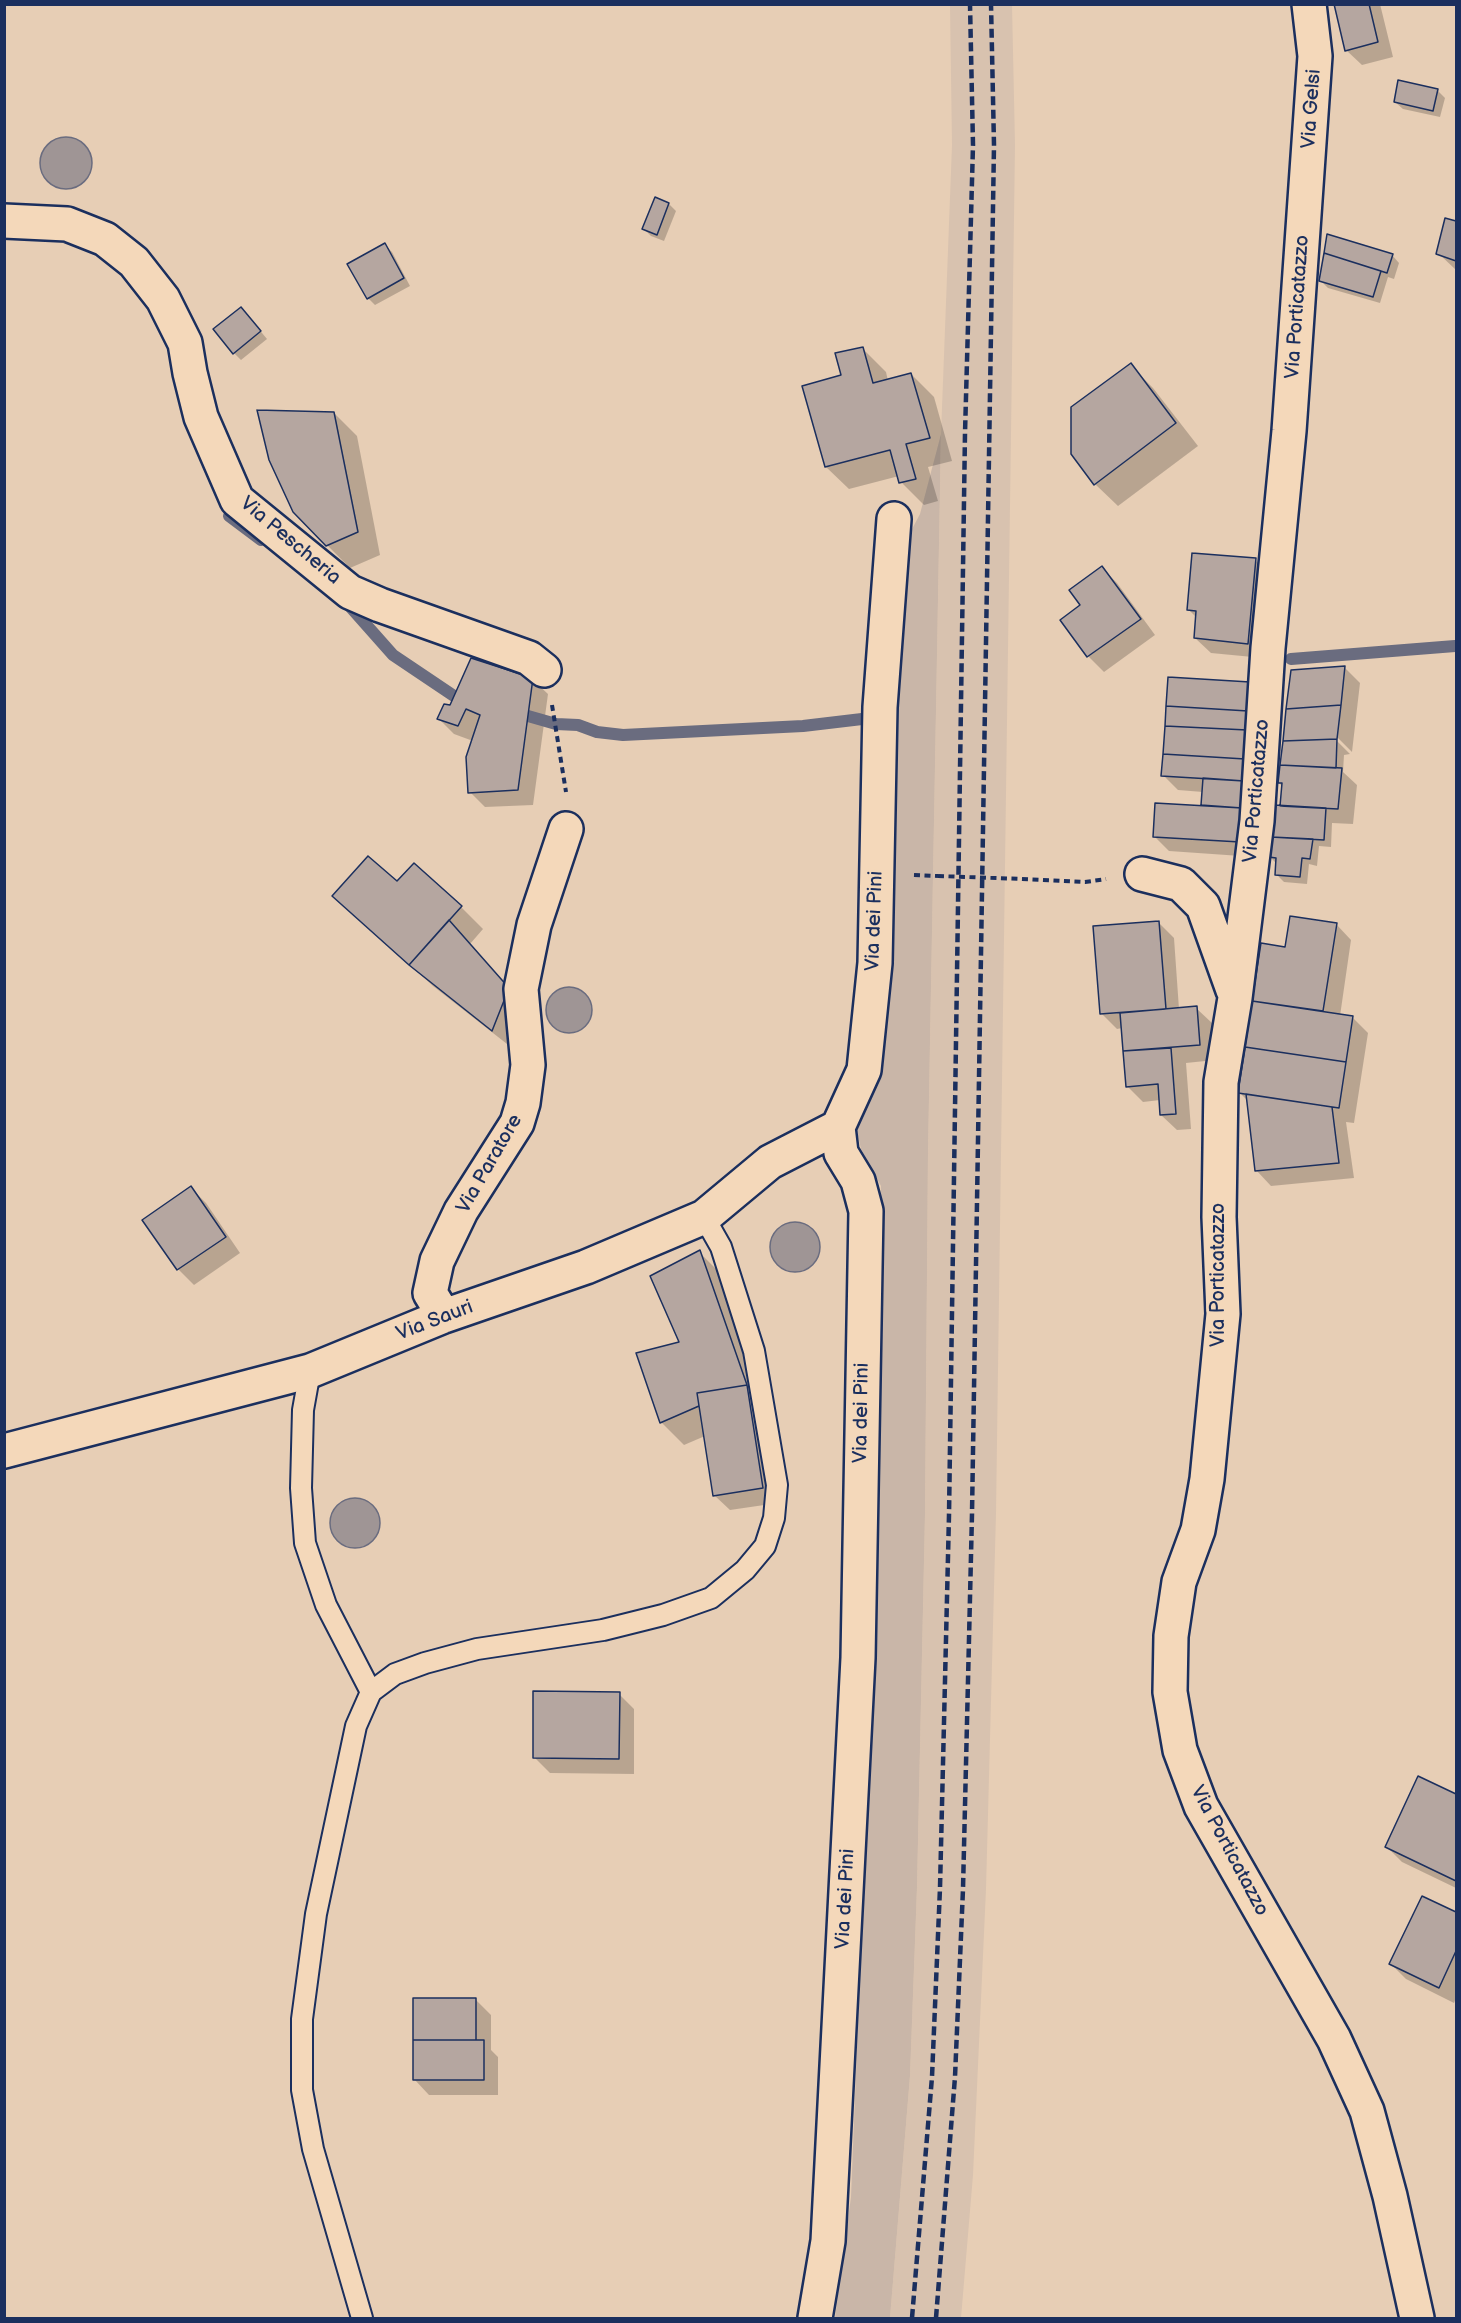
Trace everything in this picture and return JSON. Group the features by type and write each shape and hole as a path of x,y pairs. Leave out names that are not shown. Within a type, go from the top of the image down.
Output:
{"street":[{"name":"Via Gelsi","path":"1305,213 1315,56 1309,4"},
{"name":"Via Porticatazzo","path":"1305,213 1289,431 1268,648 1257,821 1235,998 1221,1082 1219,1217 1223,1314 1207,1479 1197,1530 1179,1582 1171,1636 1170,1692 1180,1750 1201,1806 1334,2039 1367,2111 1390,2196 1417,2319"},
{"name":"Via Pescheria","path":"4,221 67,224 105,239 134,262 163,298 185,343 201,417 237,500 350,592 380,605 529,658 544,670"},
{"name":"Via dei Pini","path":"815,2319 828,2241 858,1658 866,1211 858,1181 841,1153 838,1127 864,1070 875,963 880,707 894,519"},
{"name":"Via Paratore","path":"444,1316 430,1293 437,1261 461,1211 517,1123 524,1103 528,1065 521,989 534,925 566,829"},
{"path":"1142,874 1181,884 1203,906 1235,998"},
{"name":"Via Sauri","path":"4,1451 310,1371 444,1316 586,1267 704,1217 770,1162 838,1127"}],"lane":[{"path":"362,2319 313,2150 302,2090 302,2019 316,1914 356,1726 371,1692 395,1674 477,1649 603,1630 663,1615 711,1598 745,1570 765,1546 774,1518 777,1485 754,1351 721,1247 704,1217"},
{"path":"310,1371 303,1410 302,1432 301,1488 305,1543 326,1605 371,1692"}],"path":[{"path":"544,670 556,724 567,797 566,829"},
{"path":"938,876 1084,882"}],"shaded area":[{"path":"950,5 1012,5 1015,145 996,1513 986,1889 973,2175 961,2318 890,2318 910,2076 917,1888 925,1515 928,1154 941,434 952,145"},
{"path":"66,137 76,139 84,145 90,153 92,163 90,173 84,181 76,187 66,189 56,187 48,181 42,173 40,163 42,153 48,145 56,139"},
{"path":"941,434 928,1154 925,1515 917,1888 910,2076 890,2318 835,2318 851,2197 873,1647 874,1419 881,1186 861,1149 856,1127 870,1099 885,1021 900,552 920,514"},
{"path":"569,987 585,994 592,1010 585,1026 569,1033 553,1026 546,1010 553,994"},
{"path":"790,1222 800,1222 813,1229 820,1242 820,1252 813,1265 800,1272 790,1272 781,1268 774,1261 770,1252 770,1242 774,1233 781,1226"},
{"path":"350,1498 360,1498 373,1505 380,1518 380,1528 373,1541 360,1548 350,1548 341,1544 334,1537 330,1528 330,1518 334,1509 341,1502"}],"building":[{"path":"1334,4 1369,4 1378,42 1345,51"},
{"path":"1398,80 1438,89 1433,111 1394,102"},
{"path":"655,197 669,203 657,235 642,229"},
{"path":"1445,218 1456,221 1456,261 1436,254"},
{"path":"1327,234 1393,254 1387,273 1324,253"},
{"path":"385,243 404,278 367,299 347,264"},
{"path":"1324,253 1381,271 1373,297 1319,281"},
{"path":"241,307 261,331 233,354 213,329"},
{"path":"863,347 873,383 911,373 930,438 906,444 916,479 899,483 890,450 825,467 802,386 841,375 835,353"},
{"path":"1131,363 1176,423 1094,485 1071,454 1071,407"},
{"path":"257,410 334,412 358,532 326,546 293,512 269,460"},
{"path":"1192,553 1256,558 1248,644 1194,638 1196,611 1187,610"},
{"path":"1102,566 1141,619 1087,657 1060,620 1080,605 1069,590"},
{"path":"471,658 533,678 518,790 468,793 466,757 480,715 466,709 458,726 437,719 444,704 450,705"},
{"path":"1345,666 1341,705 1286,709 1291,670"},
{"path":"1168,677 1250,682 1248,711 1166,706"},
{"path":"1341,705 1337,739 1283,741 1286,709"},
{"path":"1166,706 1248,711 1247,730 1165,726"},
{"path":"1165,726 1247,730 1245,759 1163,754"},
{"path":"1337,739 1336,768 1280,765 1283,741"},
{"path":"1163,754 1245,759 1244,781 1161,776"},
{"path":"1280,765 1342,768 1338,809 1280,806 1282,783 1278,783"},
{"path":"1203,778 1244,781 1242,808 1201,805"},
{"path":"1155,803 1242,808 1240,842 1153,837"},
{"path":"1275,805 1326,808 1324,840 1271,837"},
{"path":"1271,837 1313,839 1310,859 1302,858 1300,877 1275,875 1276,858 1269,857"},
{"path":"368,856 397,881 414,863 462,906 409,965 332,896"},
{"path":"1290,916 1337,923 1323,1011 1252,1001 1261,943 1285,947"},
{"path":"449,920 509,988 492,1031 409,965"},
{"path":"1159,921 1166,1009 1100,1014 1093,926"},
{"path":"1252,1001 1353,1016 1346,1062 1245,1047"},
{"path":"1197,1006 1200,1045 1123,1051 1120,1013"},
{"path":"1245,1047 1346,1062 1339,1108 1238,1093"},
{"path":"1171,1048 1176,1114 1160,1115 1158,1084 1126,1087 1123,1051"},
{"path":"1246,1094 1332,1107 1339,1163 1255,1171"},
{"path":"191,1186 226,1237 177,1270 142,1220"},
{"path":"700,1250 747,1385 697,1393 699,1406 660,1423 636,1353 679,1342 650,1276"},
{"path":"747,1385 763,1488 713,1496 697,1393"},
{"path":"533,1691 620,1692 619,1759 533,1758"},
{"path":"1418,1776 1456,1794 1456,1881 1385,1847"},
{"path":"1422,1896 1456,1912 1456,1951 1439,1988 1389,1964"},
{"path":"413,1998 476,1998 476,2040 413,2040"},
{"path":"413,2040 484,2040 484,2080 413,2080"}],"waterway":[{"path":"229,516 261,540"},
{"path":"346,602 393,655 454,696"},
{"path":"1291,659 1455,646"},
{"path":"528,716 556,724 578,725 597,732 623,735 803,726 862,719"}],"railway":[{"path":"912,2318 932,2077 940,1888 949,1515 965,433 973,145 970,4"},
{"path":"936,2318 955,2077 963,1889 972,1514 994,145 991,4"}]}
